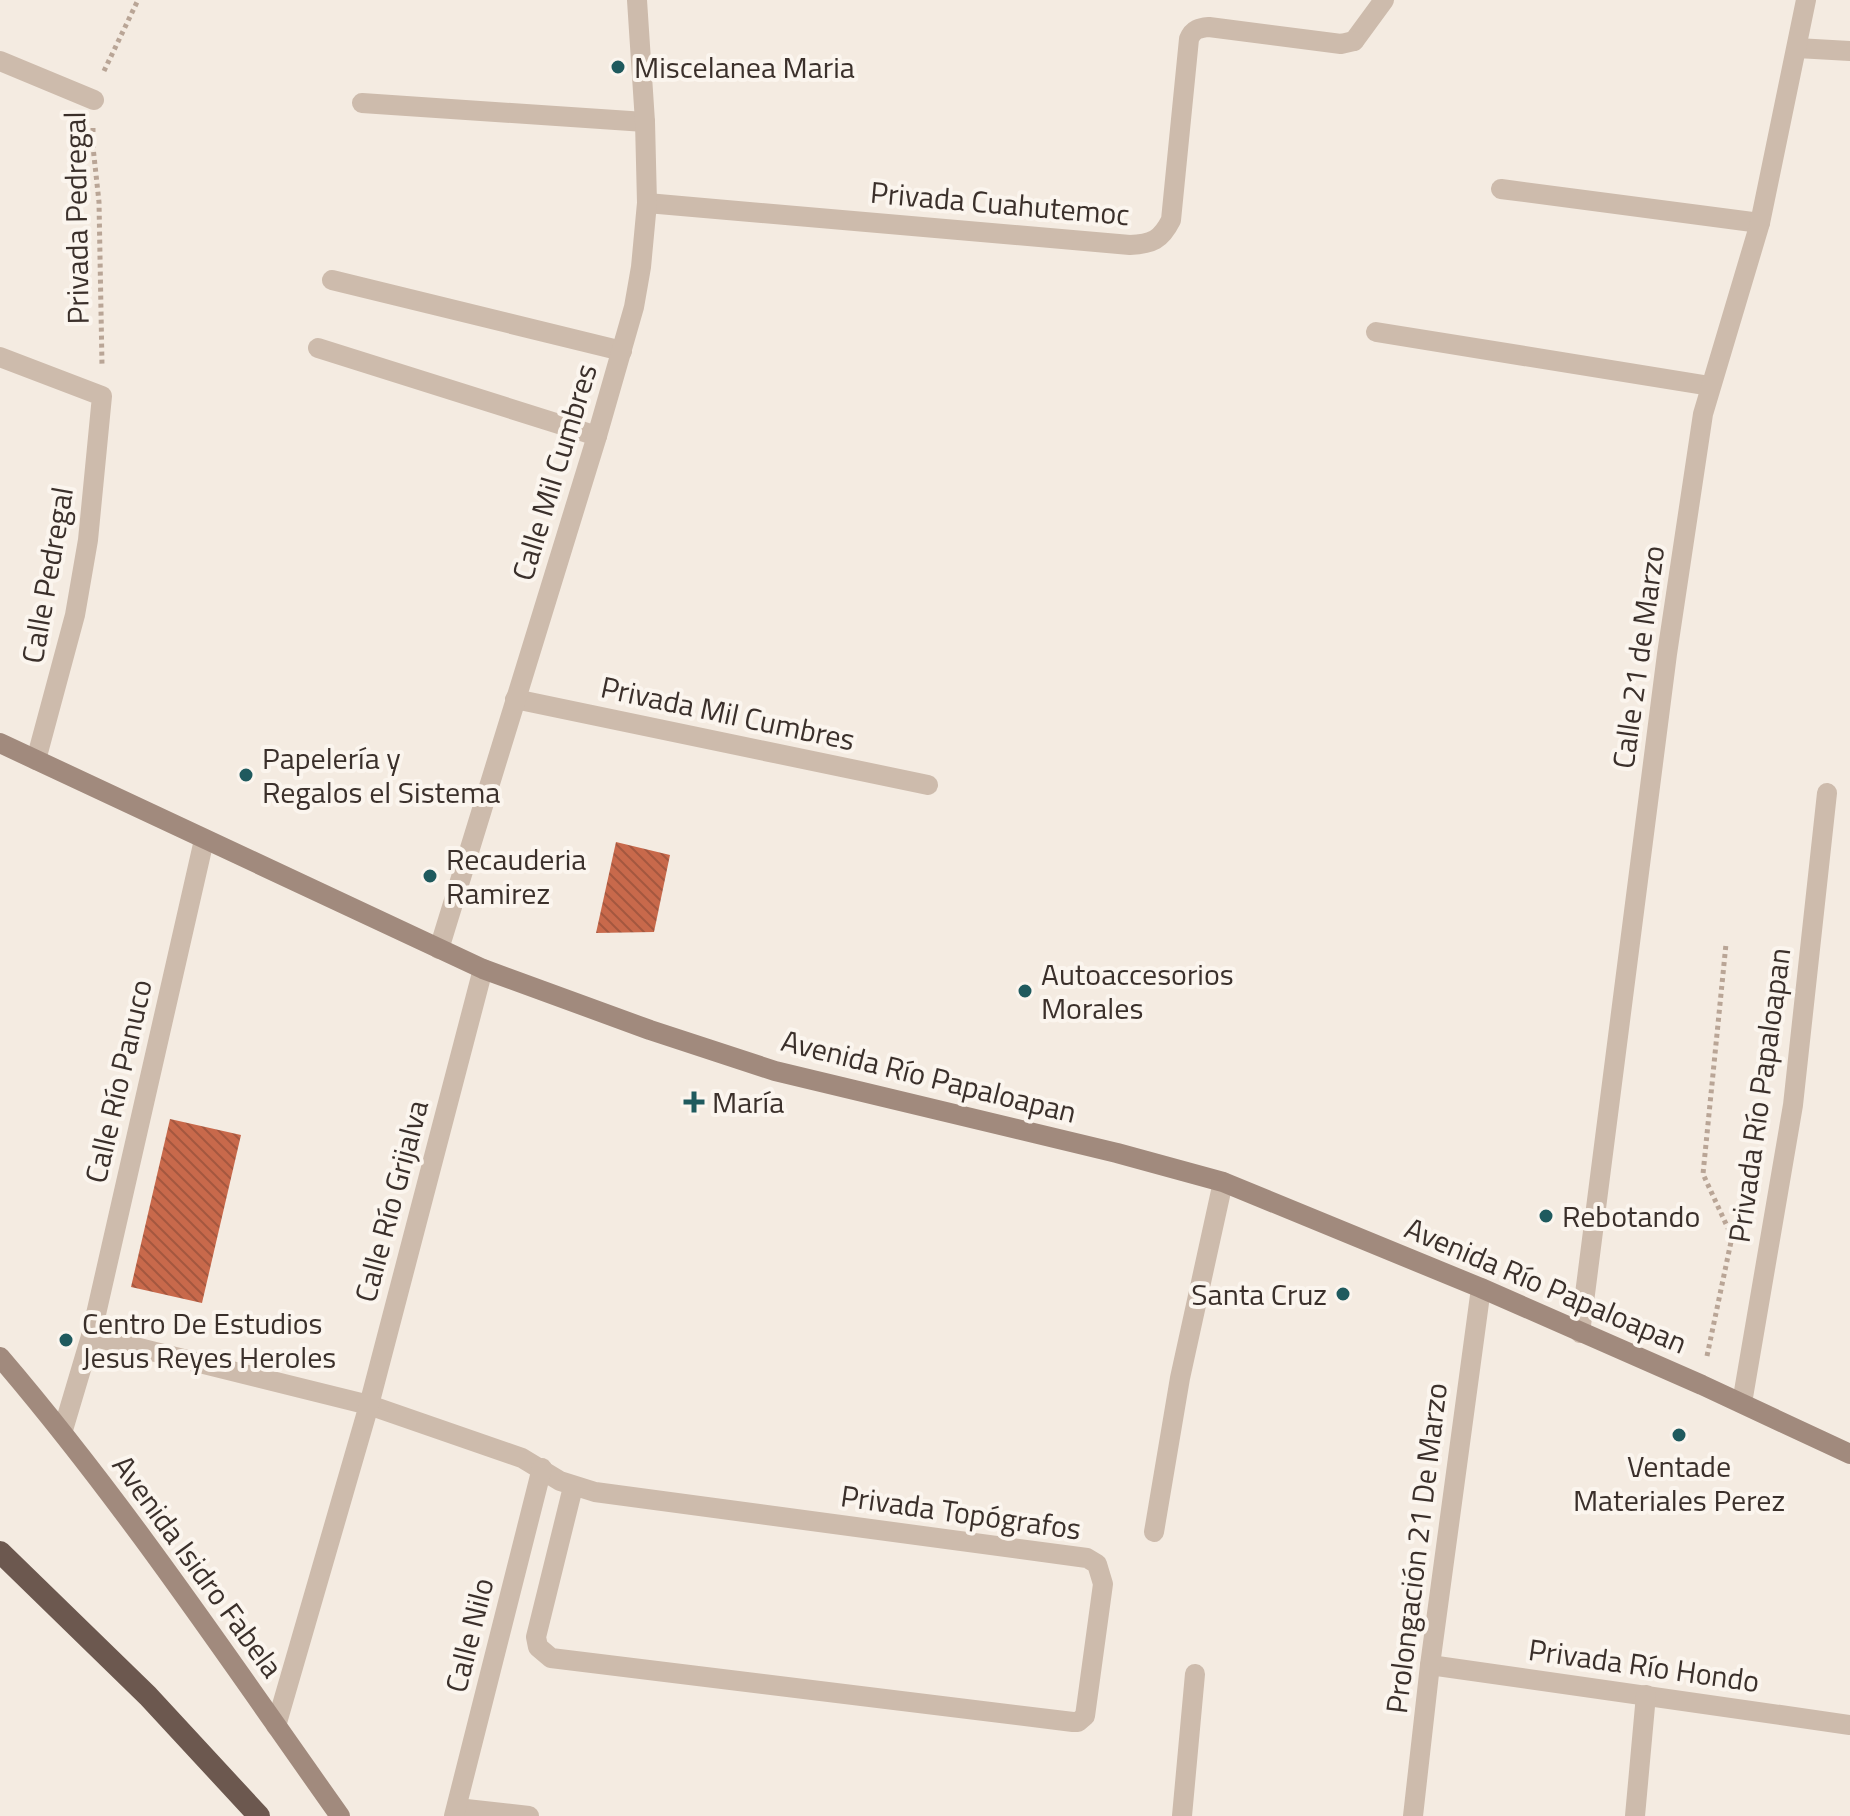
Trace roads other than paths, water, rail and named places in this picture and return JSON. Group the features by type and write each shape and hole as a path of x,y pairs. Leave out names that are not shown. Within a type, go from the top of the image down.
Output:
{"highway":[{"path":"0,1552 148,1696 259,1816"}],"main road":[{"name":"Avenida Río Papaloapan","path":"0,743 483,969 650,1030 775,1071 1117,1153 1223,1182 1481,1288 1850,1454"},
{"name":"Avenida Isidro Fabela","path":"0,1357 63,1430 181,1590 340,1816"}],"street":[{"name":"Calle Mil Cumbres","path":"439,949 597,436 622,351 641,267 647,203 637,0"},
{"name":"Privada Cuahutemoc","path":"647,203 1130,245 1150,244 1164,235 1171,220 1191,33 1209,27 1341,44 1354,41 1384,0"},
{"name":"Calle 21 de Marzo","path":"1580,1333 1667,654 1703,414 1760,223 1806,0"},
{"path":"1797,48 1850,51"},
{"path":"0,61 94,100"},
{"path":"362,103 645,122"},
{"path":"1501,189 1760,223"},
{"path":"332,280 622,351"},
{"path":"1376,332 1710,386"},
{"path":"318,348 597,436"},
{"name":"Calle Pedregal","path":"0,357 102,396 88,540 75,615 36,760"},
{"name":"Privada Mil Cumbres","path":"515,699 928,785"},
{"name":"Privada Río Papaloapan","path":"1742,1403 1793,1105 1827,793"},
{"name":"Calle Río Panuco","path":"63,1430 91,1336 204,840"},
{"name":"Calle Río Grijalva","path":"276,1726 369,1405 483,969"},
{"path":"1154,1532 1180,1378 1223,1182"},
{"name":"Prolongación 21 De Marzo","path":"1413,1816 1430,1665 1481,1288"},
{"path":"91,1336 369,1405 522,1458 573,1487"},
{"name":"Calle Nilo","path":"455,1812 542,1468"},
{"name":"Privada Topógrafos","path":"573,1487 1087,1558 1097,1564 1103,1584 1085,1716 1073,1722 551,1658 538,1647 536,1637 573,1487"},
{"name":"Privada Río Hondo","path":"1430,1665 1850,1725"},
{"path":"1182,1816 1195,1674"},
{"path":"1635,1816 1646,1695"},
{"path":"455,1812 529,1816"}],"place":[{"name":"Miscelanea Maria","path":"618,67"},
{"name":"Papelería y Regalos el Sistema","path":"246,775"},
{"name":"Recauderia Ramirez","path":"430,876"},
{"name":"Autoaccesorios Morales","path":"1025,991"},
{"name":"María","path":"694,1102"},
{"name":"Rebotando","path":"1546,1216"},
{"name":"Santa Cruz","path":"1343,1294"},
{"name":"Centro De Estudios Jesus Reyes Heroles","path":"66,1340"},
{"name":"Ventade Materiales Perez","path":"1679,1435"}]}
